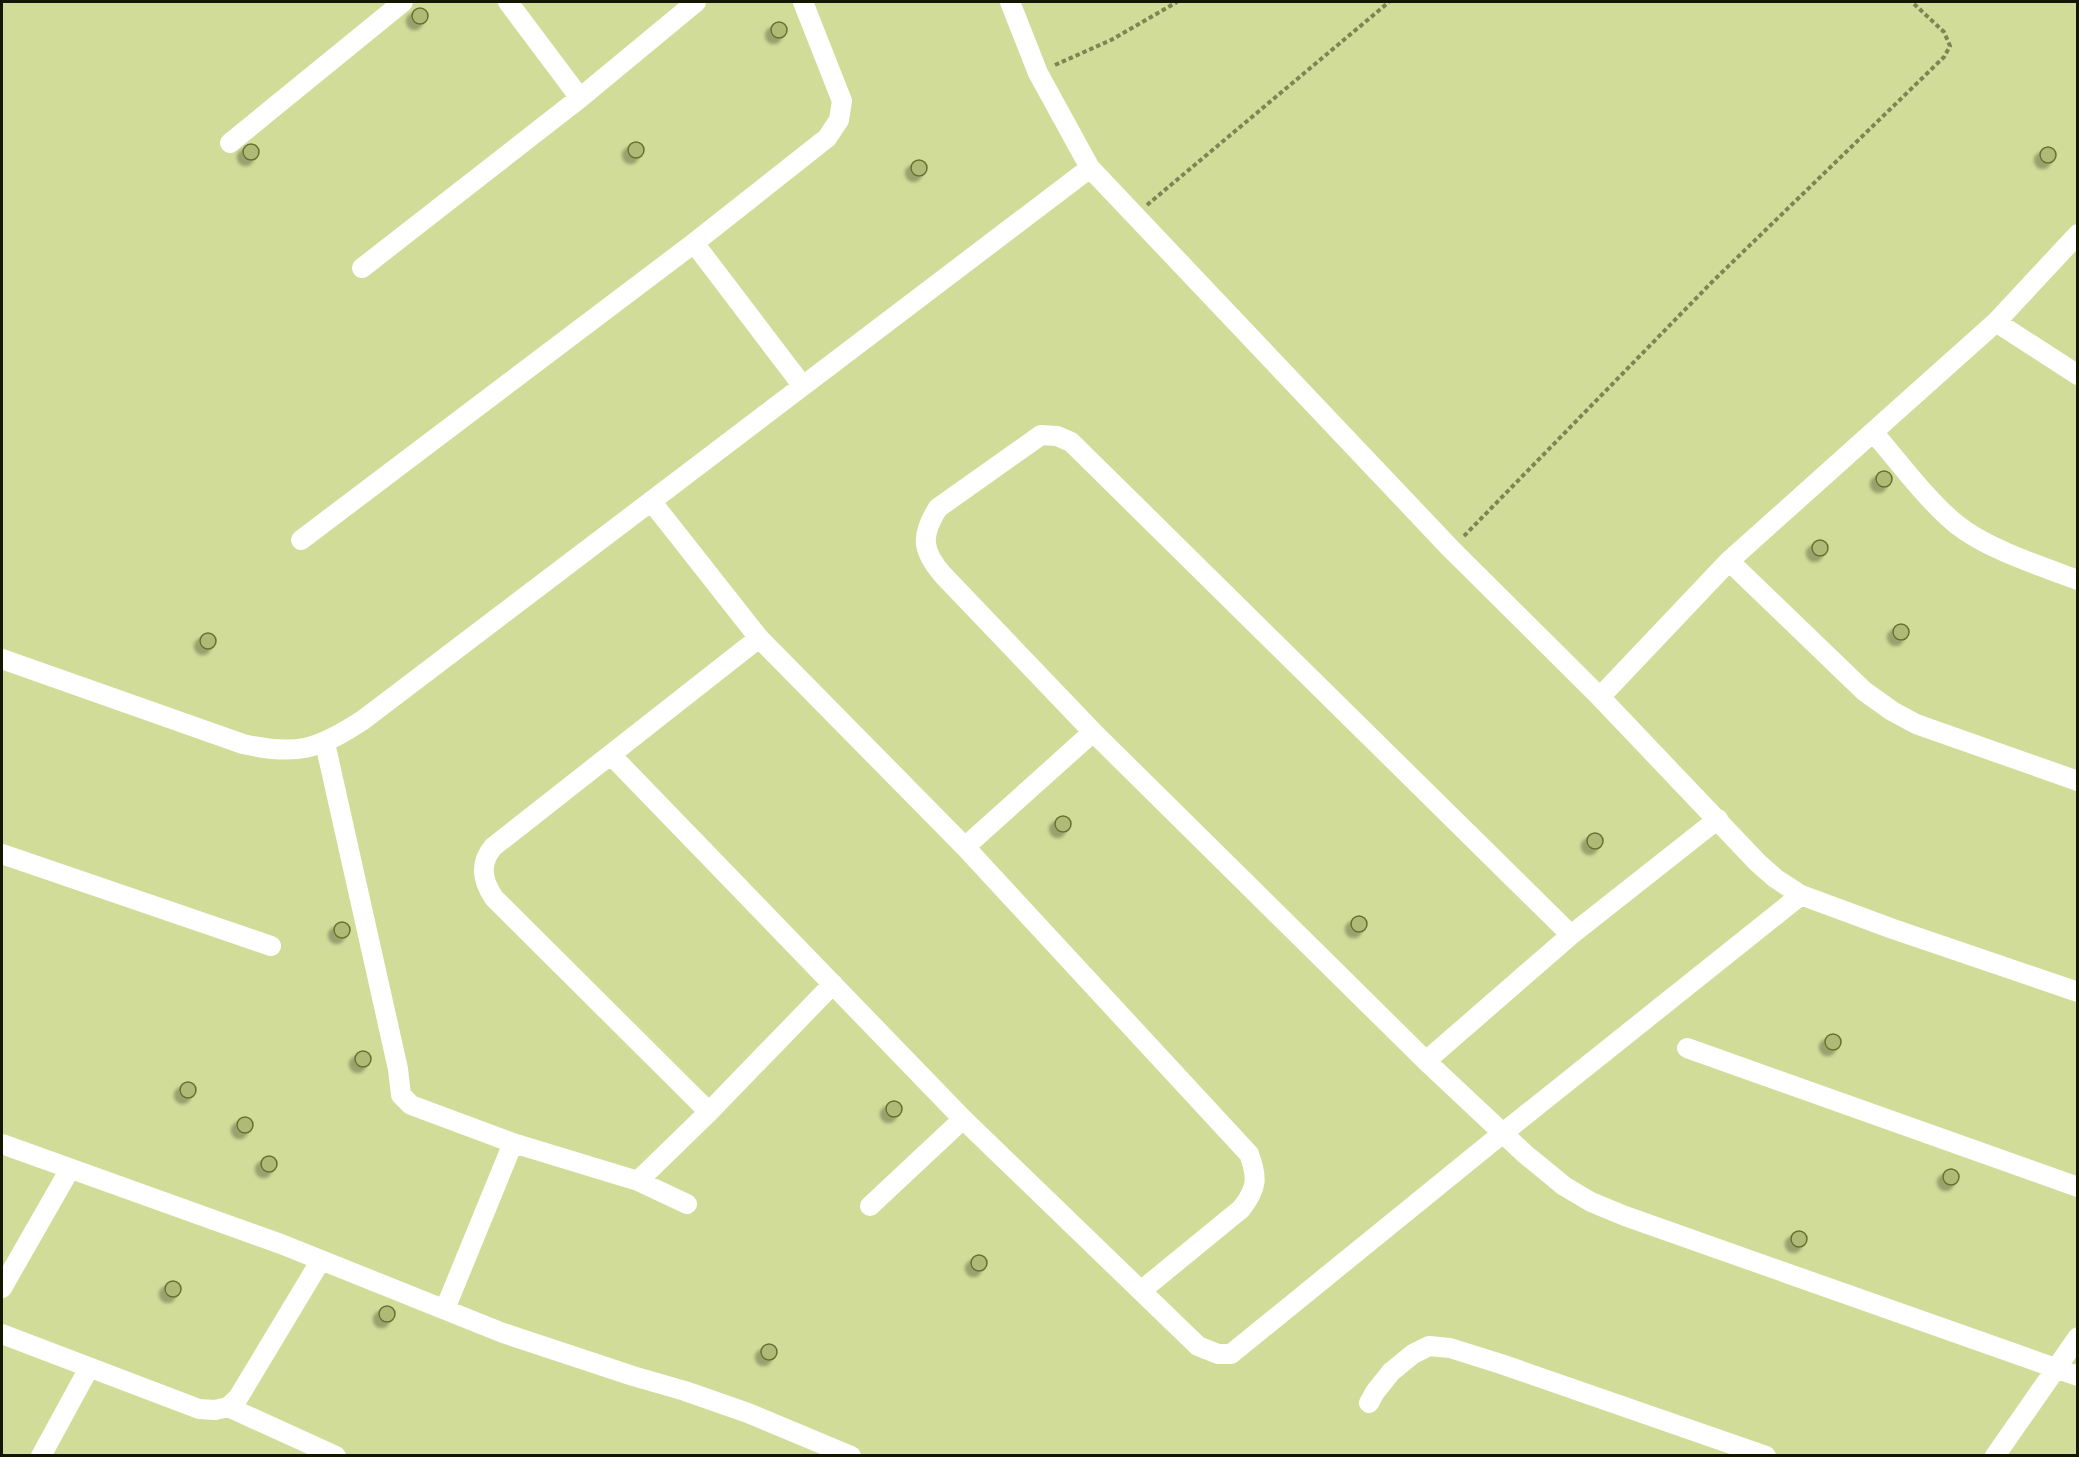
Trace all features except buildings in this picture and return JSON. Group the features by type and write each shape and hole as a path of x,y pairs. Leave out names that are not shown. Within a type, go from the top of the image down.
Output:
{"street":[{"path":"230,142 403,2"},
{"path":"508,2 580,98"},
{"path":"362,268 580,98 696,2"},
{"path":"301,540 694,243 827,138 839,120 842,101 840,91 803,2"},
{"path":"1010,2 1038,73 1090,168 1452,549 1600,697 1758,863 1775,878 1801,895 2078,992"},
{"path":"2,659 243,744 271,750 300,750 326,743 363,720 1090,168"},
{"path":"1600,697 1729,561 1996,322 2078,234"},
{"path":"694,243 802,385"},
{"path":"1996,322 2078,375"},
{"path":"1873,432 1941,510 1958,525 2036,565 2078,579"},
{"path":"1572,935 1071,442 1057,436 1041,435 938,508 930,521 926,535 926,547 930,560 943,575 1093,732 1426,1061 1564,1186 1591,1202 1625,1216 2078,1376"},
{"path":"651,501 759,638 965,847 1249,1154 1256,1179 1247,1201 1142,1290"},
{"path":"1729,561 1864,691 1892,711 1916,724 2078,781"},
{"path":"709,1112 494,898 486,887 483,877 485,857 493,847 759,638"},
{"path":"965,847 1093,732"},
{"path":"326,743 398,1069 401,1095 411,1105 425,1112 513,1143 638,1181 687,1204"},
{"path":"611,755 963,1119 1198,1346 1218,1354 1231,1354 1801,895"},
{"path":"1426,1061 1572,935 1718,819"},
{"path":"2,854 271,946"},
{"path":"638,1181 709,1112 833,984"},
{"path":"1687,1048 2078,1187"},
{"path":"870,1206 963,1119"},
{"path":"444,1310 513,1143"},
{"path":"2,1144 321,1260 503,1334 685,1391 748,1413 851,1455"},
{"path":"2,1288 70,1169"},
{"path":"2,1334 199,1409 215,1410 228,1407 238,1398 321,1260"},
{"path":"1995,1455 2078,1337"},
{"path":"1369,1403 1391,1372 1413,1354 1429,1346 1450,1348 1766,1455"},
{"path":"41,1455 89,1368"},
{"path":"228,1407 336,1455"}],"path":[{"path":"1038,73 1111,40 1177,2"},
{"path":"1135,215 1389,2"},
{"path":"1452,549 1712,282 1944,57 1950,46 1944,32 1912,2"}]}
